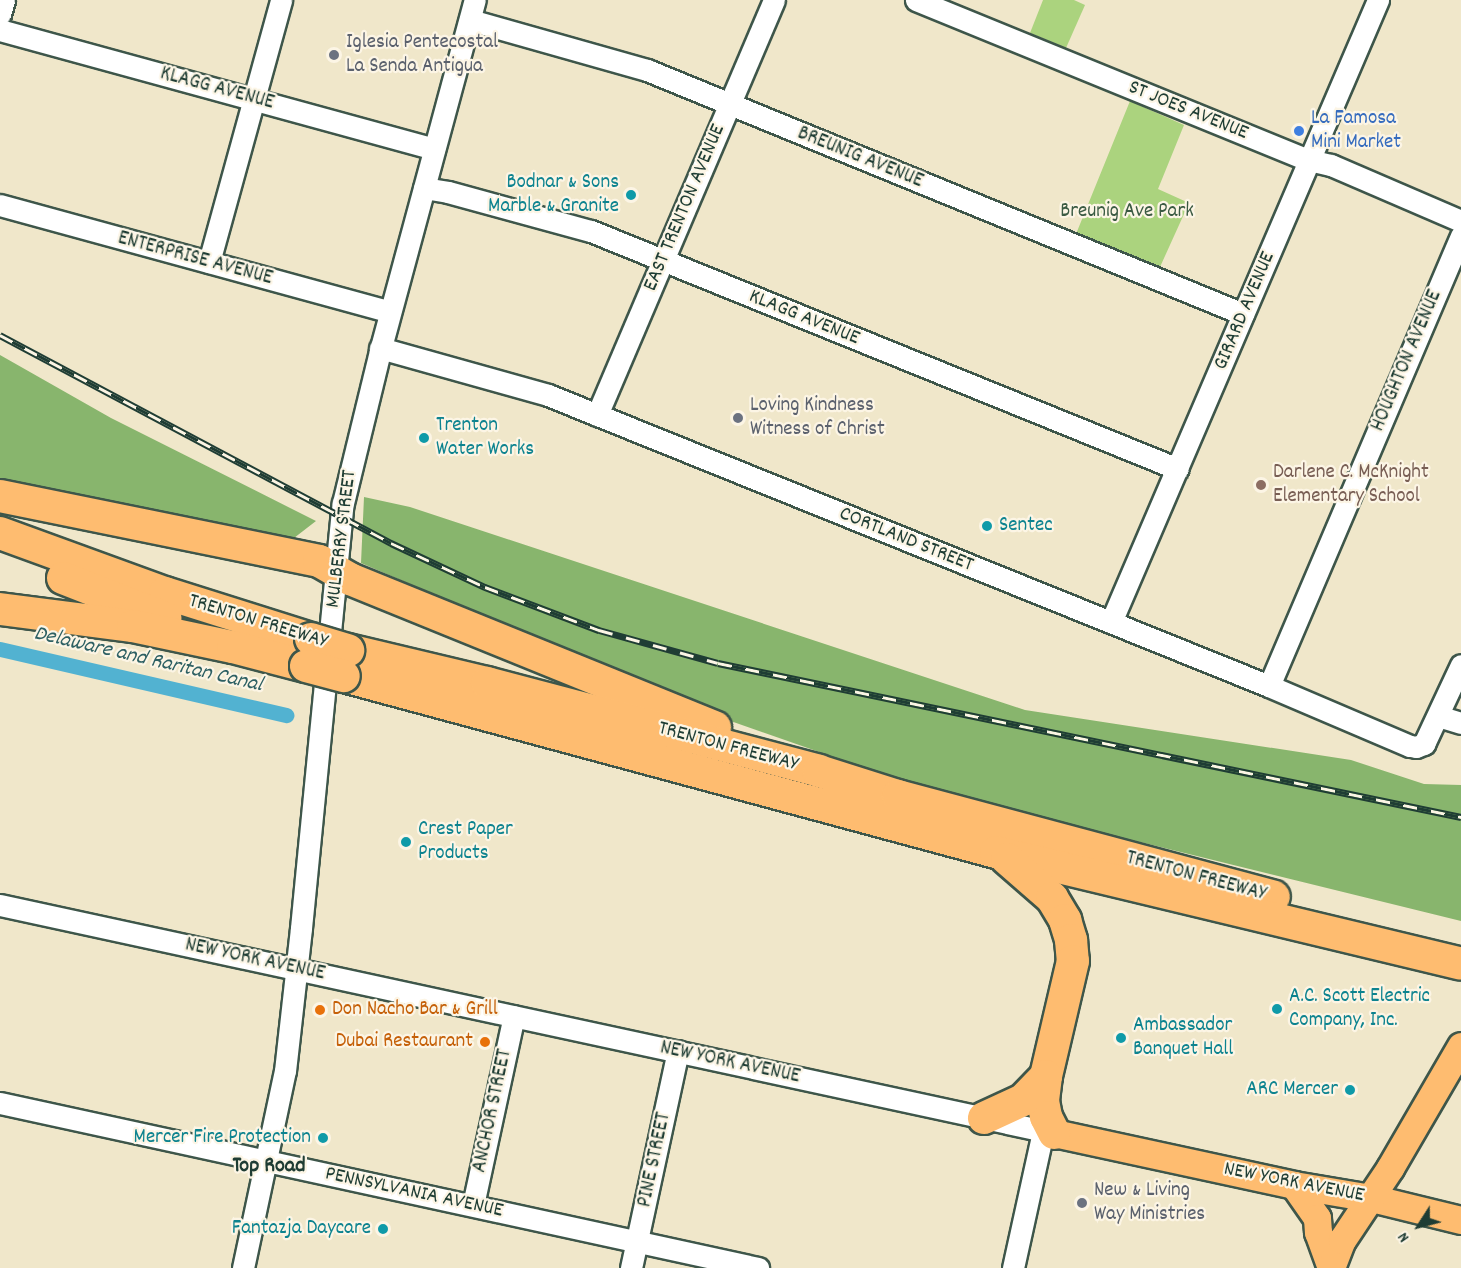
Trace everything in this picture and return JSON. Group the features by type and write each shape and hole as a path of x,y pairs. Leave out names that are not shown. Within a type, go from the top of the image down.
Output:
{"highway":[{"path":"0,496 312,559 702,722 898,796"},
{"name":"TRENTON FREEWAY","path":"0,533 165,593 308,652 996,852 1461,964"},
{"path":"0,556 50,573 233,646"},
{"name":"TRENTON FREEWAY","path":"0,609 133,626 233,646 308,652"},
{"name":"TRENTON FREEWAY","path":"346,663 487,683 819,771 898,796 1330,913 1461,943"},
{"path":"996,852 1013,862 1052,898 1065,920 1071,940 1071,973 1046,1076 1043,1101 1049,1132"},
{"path":"984,1118 1023,1100 1046,1076"}],"main road":[{"path":"1331,1268 1342,1240 1371,1198 1461,1046"},
{"name":"NEW YORK AVENUE","path":"1049,1132 1294,1185 1371,1198 1461,1220"},
{"path":"1294,1185 1317,1218 1318,1232 1331,1268"}],"street":[{"path":"0,14 4,0"},
{"path":"209,262 281,0"},
{"name":"EAST TRENTON AVENUE","path":"597,415 774,0"},
{"name":"ST JOES AVENUE","path":"915,0 1310,160 1331,165 1461,221"},
{"name":"GIRARD AVENUE","path":"1111,622 1310,160 1373,2"},
{"name":"BREUNIG AVENUE","path":"473,10 647,70 1243,314"},
{"name":"MULBERRY STREET","path":"243,1268 285,1071 335,570 348,475 380,348 473,10"},
{"name":"KLAGG AVENUE","path":"0,30 434,149"},
{"name":"KLAGG AVENUE","path":"424,188 448,192 591,231 1178,469"},
{"name":"ENTERPRISE AVENUE","path":"0,205 390,312"},
{"name":"HOUGHTON AVENUE","path":"1269,686 1461,235"},
{"name":"CORTLAND STREET","path":"380,348 548,395 1269,686 1410,746 1416,747 1424,744 1438,716"},
{"path":"1461,665 1438,716 1461,723"},
{"name":"NEW YORK AVENUE","path":"1,910 296,970 1049,1132"},
{"name":"ANCHOR STREET","path":"473,1205 514,1017"},
{"name":"PINE STREET","path":"631,1268 678,1051"},
{"name":"PENNSYLVANIA AVENUE","path":"0,1104 758,1268"},
{"path":"1013,1268 1049,1132"}],"green space":[{"path":"1043,0 1074,0 1085,5 1066,48 1030,33"},
{"name":"Breunig Ave Park","path":"1130,101 1184,125 1158,189 1189,203 1160,267 1076,234"},
{"path":"0,355 111,418 316,521 294,538 131,514 0,487"},
{"path":"364,497 410,507 1025,710 1351,760 1424,784 1461,785 1461,921 925,789 722,718 361,563"}],"waterway":[{"name":"Delaware and Raritan Canal","path":"0,649 286,715"}],"railway":[{"path":"0,335 391,543 485,587 599,630 718,663 1461,817"}],"place":[{"name":"Iglesia Pentecostal La Senda Antigua","path":"334,55"},
{"name":"La Famosa Mini Market","path":"1299,131"},
{"name":"Bodnar & Sons Marble & Granite","path":"631,195"},
{"name":"Loving Kindness Witness of Christ","path":"738,418"},
{"name":"Trenton Water Works","path":"424,438"},
{"name":"Darlene C. McKnight Elementary School","path":"1261,485"},
{"name":"Sentec","path":"987,526"},
{"name":"Crest Paper Products","path":"406,842"},
{"name":"A.C. Scott Electric Company, Inc.","path":"1277,1009"},
{"name":"Don Nacho Bar & Grill","path":"320,1010"},
{"name":"Ambassador Banquet Hall","path":"1121,1038"},
{"name":"Dubai Restaurant","path":"485,1042"},
{"name":"ARC Mercer","path":"1350,1090"},
{"name":"Mercer Fire Protection","path":"323,1138"},
{"name":"New & Living Way Ministries","path":"1082,1203"},
{"name":"Fantazja Daycare","path":"383,1229"}],"district":[{"name":"Top Road","path":"269,1167"}]}
